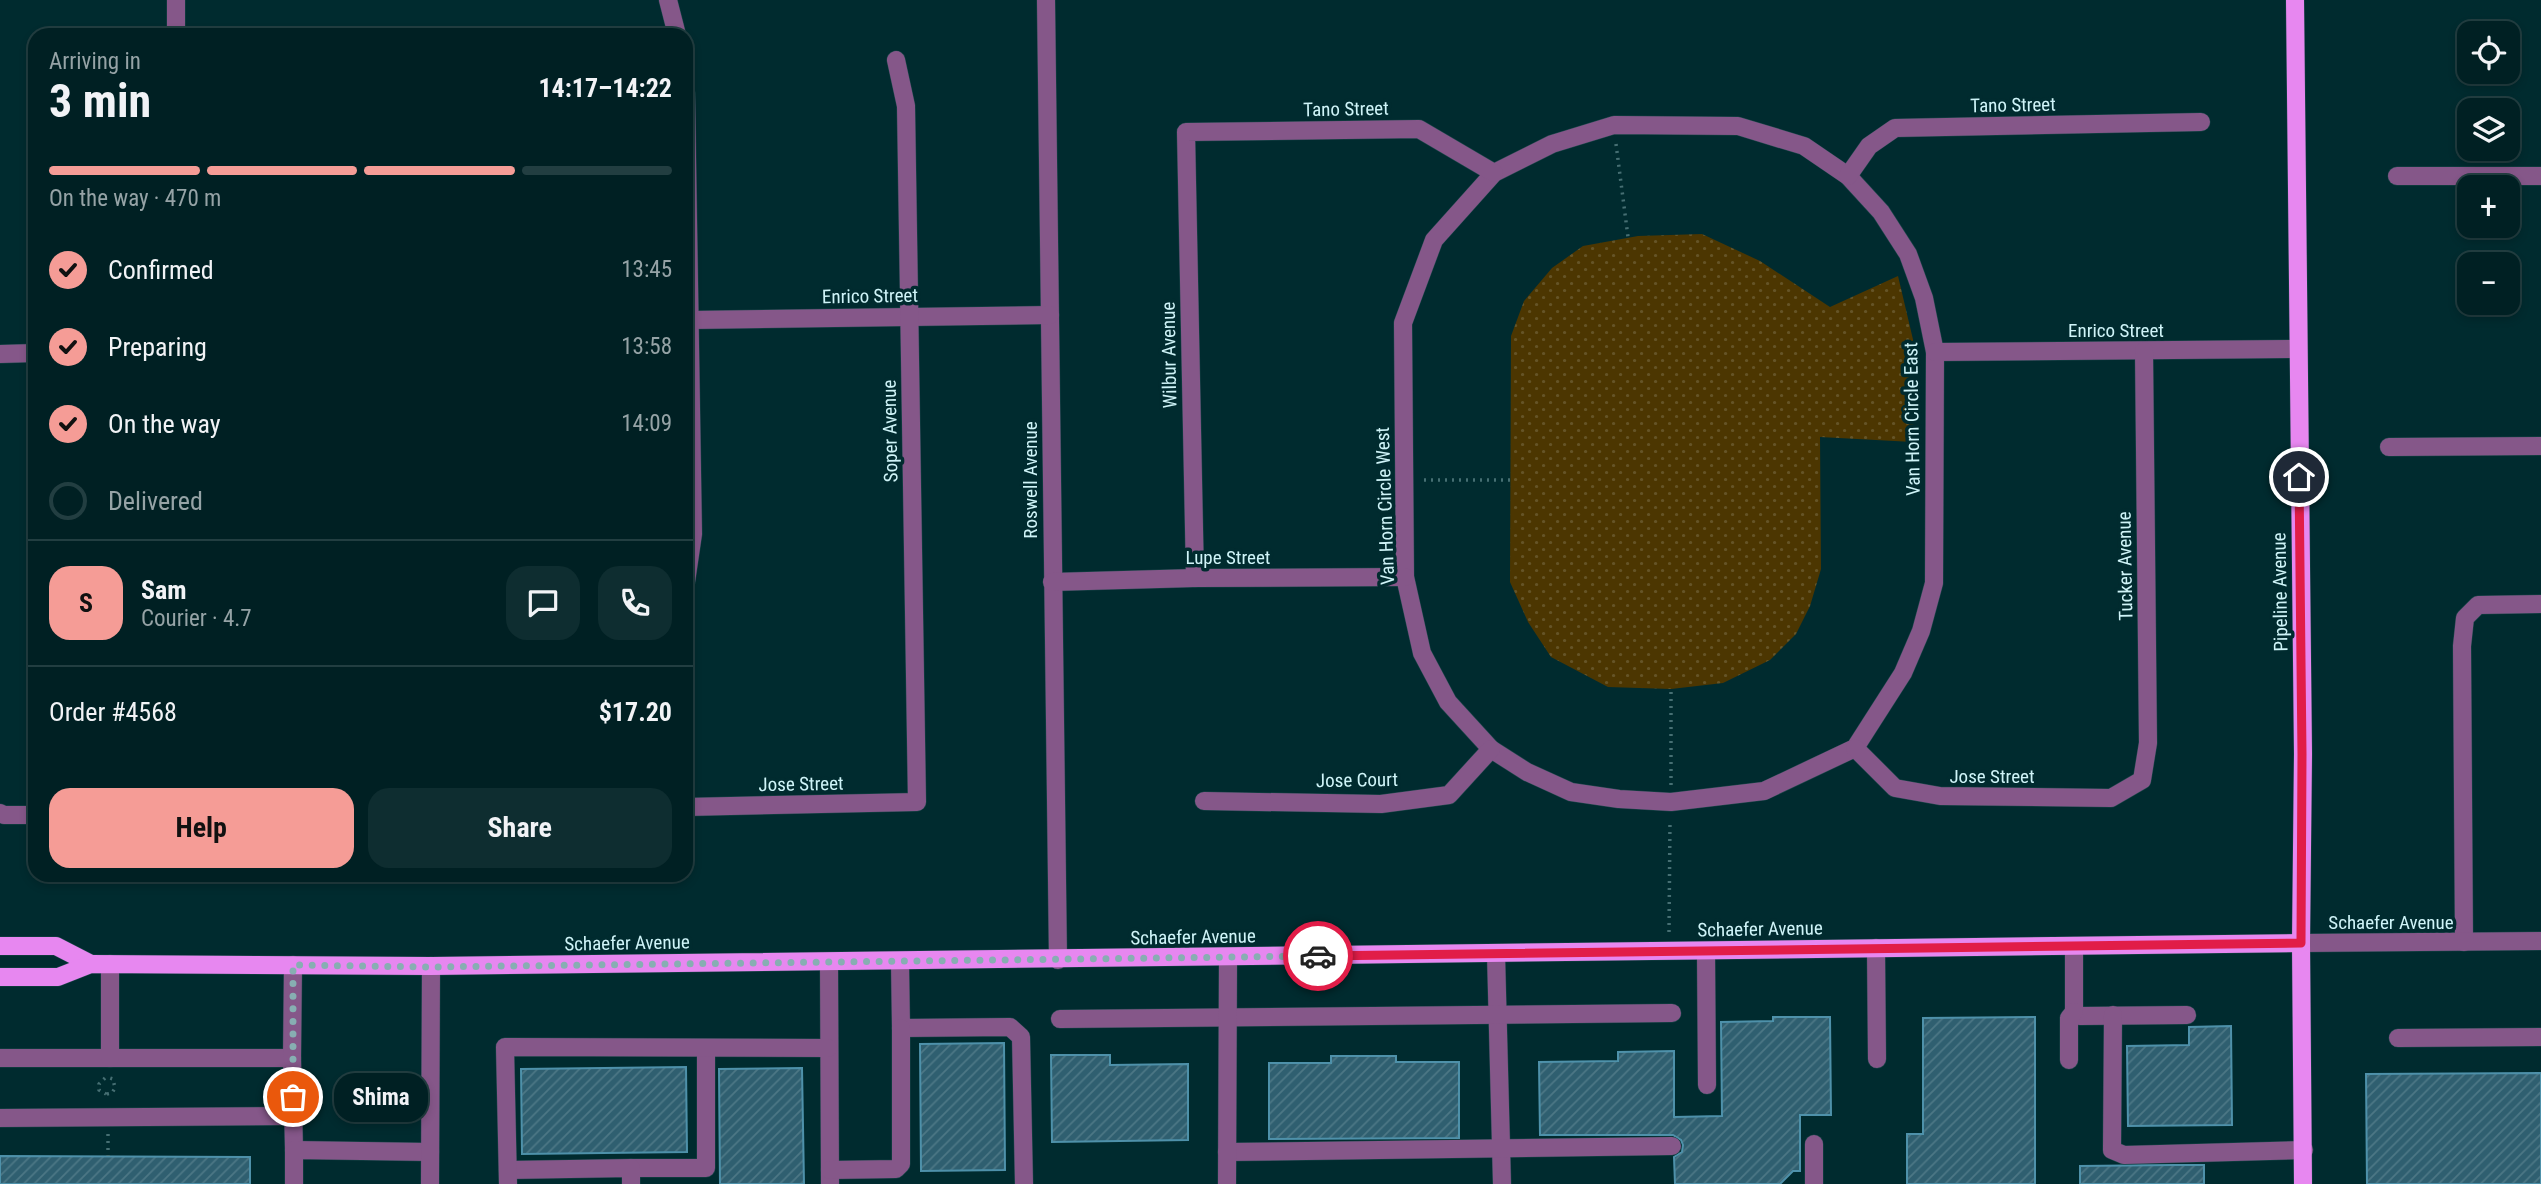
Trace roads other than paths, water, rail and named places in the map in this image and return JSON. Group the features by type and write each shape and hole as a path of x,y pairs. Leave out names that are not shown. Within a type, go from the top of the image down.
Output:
{"main road":[{"name":"Pipeline Avenue","path":"2295,0 2304,1184"},
{"name":"Schaefer Avenue","path":"0,977 58,977 92,964 430,967 2301,943"},
{"name":"Schaefer Avenue","path":"0,946 56,946 92,964"}],"street":[{"path":"176,0 177,28"},
{"path":"668,0 675,28"},
{"name":"Roswell Avenue","path":"1046,0 1058,960"},
{"name":"Soper Avenue","path":"896,60 906,106 917,802"},
{"name":"Tano Street","path":"1847,176 1870,146 1895,128 2201,122"},
{"name":"Van Horn Circle East","path":"1494,173 1552,144 1614,125 1738,126 1804,146 1847,176 1881,212 1908,254 1924,299 1935,352 1934,583 1922,631 1903,673 1855,748"},
{"name":"Tano Street","path":"1186,132 1419,129 1494,173"},
{"name":"Wilbur Avenue","path":"1186,132 1195,578"},
{"name":"Van Horn Circle West","path":"1494,173 1434,240 1402,323 1405,577 1422,653 1448,702 1491,749 1527,772 1571,792 1671,802 1765,791 1855,748"},
{"path":"2397,176 2541,176"},
{"name":"Enrico Street","path":"693,320 1050,315"},
{"name":"Enrico Street","path":"1935,352 2298,349"},
{"name":"Tucker Avenue","path":"2142,780 2148,743 2144,351"},
{"path":"0,354 28,353"},
{"path":"2389,447 2541,446"},
{"name":"Lupe Street","path":"1052,582 1405,577"},
{"name":"Schaefer Avenue","path":"2464,943 2462,646 2465,618 2478,605 2541,604"},
{"name":"Jose Street","path":"1855,748 1895,788 1940,796 2111,797 2142,780"},
{"name":"Jose Court","path":"1204,801 1381,804 1449,795 1491,749"},
{"name":"Jose Street","path":"693,807 917,802"},
{"path":"0,813 28,815"},
{"name":"Schaefer Avenue","path":"2301,943 2541,941"},
{"path":"2069,1060 2069,1018 2074,1012 2074,946"},
{"path":"1876,948 1877,1059"},
{"path":"1706,951 1706,1085"},
{"path":"1496,954 1502,1184"},
{"path":"1227,1184 1228,958"},
{"path":"829,962 830,1177 895,1169 901,1164 900,962"},
{"path":"110,964 110,1058"},
{"path":"293,965 294,1184"},
{"path":"430,967 430,1184"},
{"path":"2074,1012 2080,1016 2187,1015"},
{"path":"1060,1018 1672,1013"},
{"path":"2113,1016 2112,1150 2124,1155 2304,1150"},
{"path":"901,1028 1005,1027 1016,1030 1023,1044 1024,1184"},
{"path":"2398,1038 2541,1037"},
{"path":"706,1049 706,1176 508,1177 505,1047 828,1048"},
{"path":"0,1058 292,1058"},
{"path":"0,1118 293,1116"},
{"path":"1814,1144 1814,1184"},
{"path":"1227,1152 1672,1146"},
{"path":"293,1150 430,1152"}],"place":[{"name":"Shima","path":"293,1097"}]}
